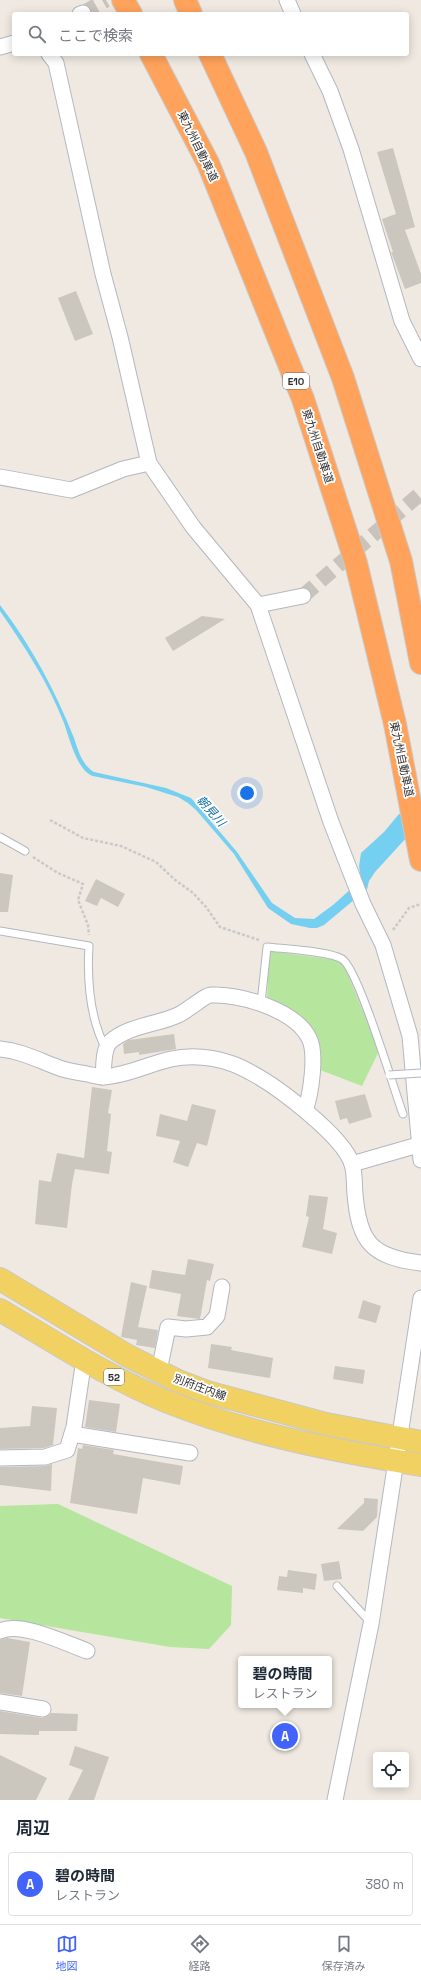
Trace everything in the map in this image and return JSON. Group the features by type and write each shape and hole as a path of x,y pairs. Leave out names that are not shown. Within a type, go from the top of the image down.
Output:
{"highway":[{"path":"123,0 130,12"},
{"path":"185,0 190,12"},
{"name":"東九州自動車道","path":"153,56 208,163 303,399 356,563 395,724 421,860"},
{"path":"211,56 256,152 344,378 401,561 421,663"}],"main road":[{"name":"別府庄内線","path":"0,1279 128,1356 207,1392 326,1424 411,1440"},
{"name":"52","path":"0,1310 84,1359 128,1383 168,1402 237,1425 339,1451 421,1465"}],"street":[{"path":"287,0 292,12"},
{"path":"0,47 12,44"},
{"path":"51,56 56,63 98,252 120,337 149,464 193,527 258,605 301,735 347,864 363,904 383,945 410,1036 418,1145 421,1160"},
{"path":"313,56 330,91 351,149 402,321 421,359"},
{"path":"0,477 72,490 123,469 149,464"},
{"path":"258,605 303,596"},
{"path":"103,1077 106,1049 110,1042 126,1033 148,1024 176,1016 190,1009 205,996 210,994 261,1003 292,1018 302,1028 310,1040 312,1055 310,1097 305,1110"},
{"path":"0,1048 16,1050 59,1068 103,1077 130,1072 172,1059 202,1056 227,1061 249,1071 263,1079 305,1110 339,1143 352,1164 357,1214 364,1237 377,1250 405,1261 421,1263"},
{"path":"352,1164 418,1145"},
{"path":"159,1371 168,1327 186,1329 207,1327 217,1316 222,1287"},
{"path":"335,1800 371,1624 397,1461 411,1440 421,1298"},
{"path":"0,1458 45,1457 67,1450 72,1434 84,1359"},
{"path":"72,1434 190,1453"},
{"path":"0,1631 7,1628 28,1630 87,1651"},
{"path":"0,1702 43,1709"}],"lane":[{"path":"0,837 24,851"},
{"path":"0,931 90,946 90,989 96,1026 106,1049"},
{"path":"261,1003 267,947 332,955 343,959 353,972 390,1075 402,1114"},
{"path":"390,1075 421,1073"},
{"path":"338,1586 371,1624"}],"path":[{"path":"50,820 83,838 121,846 133,850 156,862 174,879 193,893 206,907 220,927 261,941 267,947"},
{"path":"24,851 58,873 83,884 78,900 88,925 90,946"},
{"path":"383,945 409,908 421,904"}],"green space":[{"path":"269,951 337,960 344,965 379,1051 362,1086 315,1068 315,1053 267,1000"},
{"path":"58,1504 232,1586 231,1625 209,1649 170,1647 0,1618 0,1506"}],"water":[{"path":"0,605 12,621 42,669 59,703 79,752 86,765 94,772 166,788 191,798 237,852 272,903 295,918 314,919 333,905 361,880 359,866 361,853 384,832 399,814 421,812 407,837 375,872 369,881 367,889 324,925 317,928 310,928 291,924 268,908 234,854 196,810 188,803 178,797 146,787 93,776 82,768 74,753 64,723 51,693 27,651 0,611"}],"building":[{"path":"393,148 415,227 405,230 421,274 421,283 405,289 391,252 393,252 382,219 396,214 377,152"},
{"path":"76,291 93,334 75,341 58,298"},
{"path":"202,616 225,619 173,651 165,638"},
{"path":"0,873 13,875 8,912 0,912"},
{"path":"96,879 125,894 118,907 101,898 97,906 85,901"},
{"path":"174,1034 176,1049 139,1055 139,1052 124,1054 123,1044 129,1040"},
{"path":"92,1087 112,1090 108,1113 111,1114 107,1151 112,1152 109,1174 75,1169 67,1228 35,1224 39,1180 51,1182 57,1153 84,1158"},
{"path":"365,1094 372,1117 349,1124 347,1118 340,1120 335,1101"},
{"path":"192,1104 216,1110 207,1146 197,1143 188,1167 173,1162 180,1141 156,1136 160,1114 187,1121"},
{"path":"309,1195 328,1197 323,1229 337,1233 332,1254 302,1247 309,1217 306,1216"},
{"path":"188,1259 214,1264 210,1281 207,1280 200,1319 177,1316 181,1294 149,1288 152,1270 185,1275"},
{"path":"131,1282 147,1286 138,1327 158,1330 155,1348 136,1345 137,1340 121,1337"},
{"path":"363,1300 381,1306 376,1323 358,1318"},
{"path":"211,1344 232,1347 231,1350 273,1358 270,1378 208,1368"},
{"path":"335,1366 365,1370 363,1384 333,1379"},
{"path":"89,1400 120,1404 116,1432 85,1427"},
{"path":"32,1406 57,1408 53,1445 44,1448 0,1449 0,1428 30,1426"},
{"path":"83,1445 114,1450 113,1454 183,1466 180,1485 143,1478 137,1514 70,1503 78,1448 82,1449"},
{"path":"52,1464 51,1491 0,1485 0,1467 45,1466"},
{"path":"364,1498 378,1499 377,1517 363,1531 337,1529 364,1503"},
{"path":"339,1561 342,1579 324,1581 321,1564"},
{"path":"288,1570 317,1574 315,1590 303,1588 303,1593 277,1590 279,1576 287,1577"},
{"path":"7,1638 30,1642 22,1696 0,1693 0,1640"},
{"path":"0,1711 42,1718 47,1717 51,1713 78,1714 77,1731 39,1731 39,1735 0,1734"},
{"path":"75,1746 109,1757 94,1800 68,1800 83,1770 69,1765"},
{"path":"0,1755 47,1778 36,1800 0,1800"}],"tunnel":[{"path":"85,12 106,0"},
{"path":"303,596 421,493"}],"place":[{"name":"碧の時間","path":"285,1736"}],"water label":[{"name":"朝見川","path":"211,811"}]}
